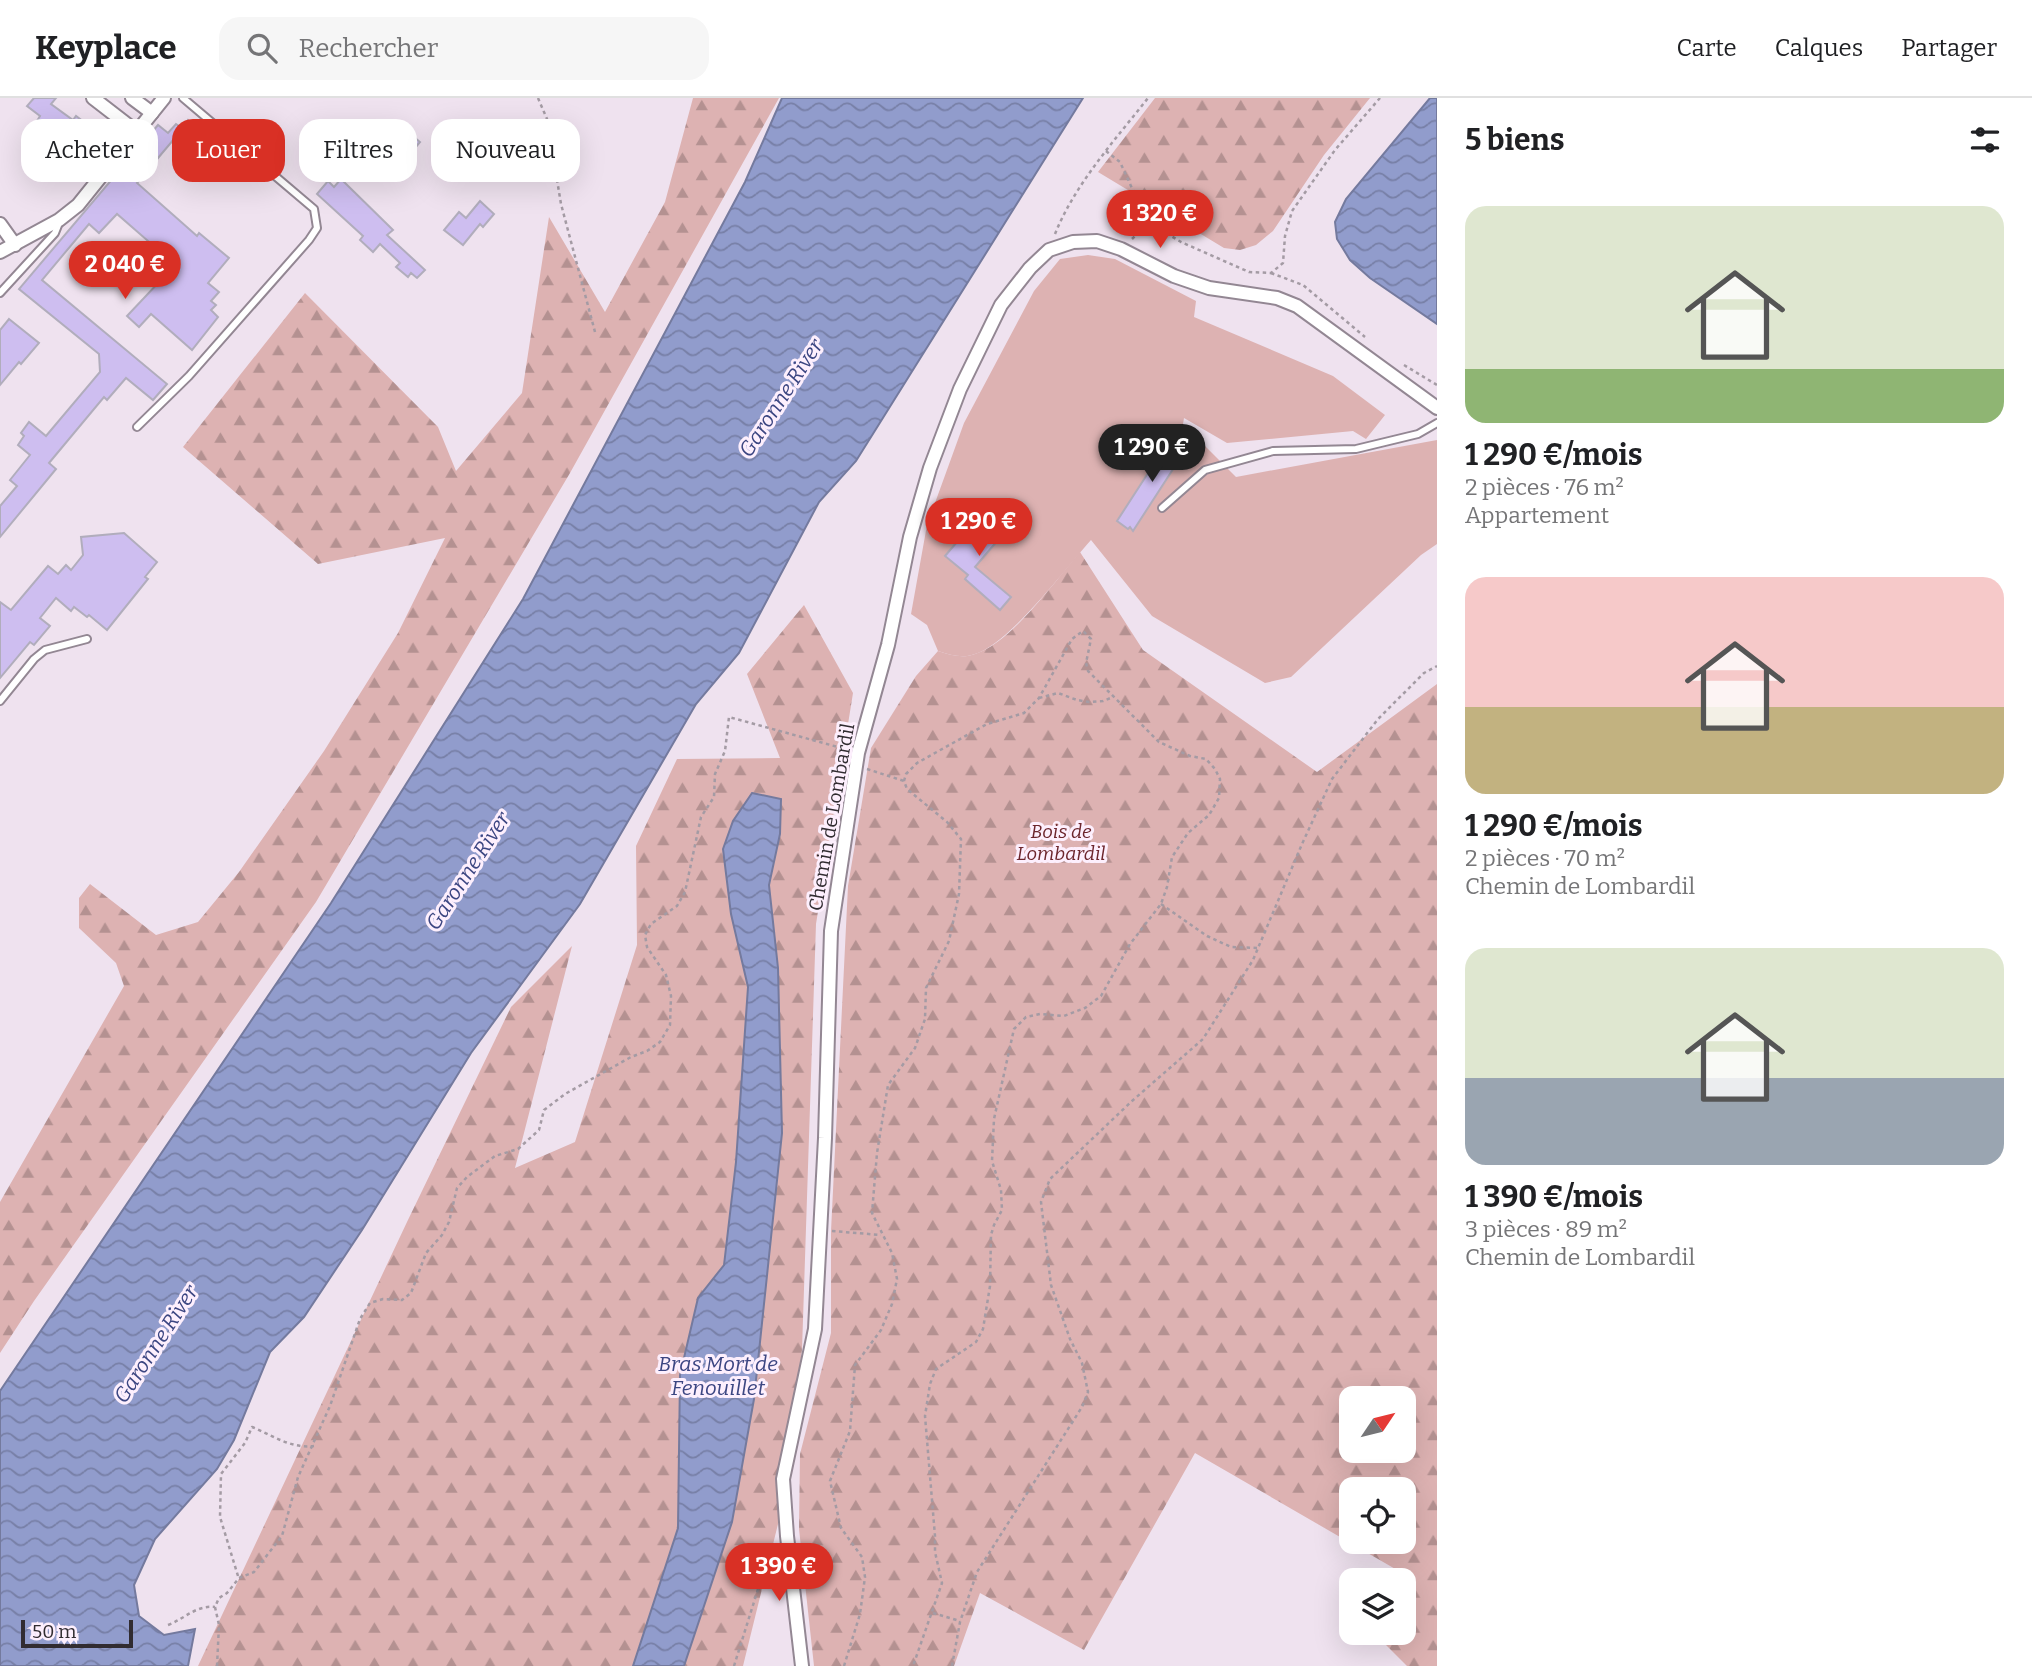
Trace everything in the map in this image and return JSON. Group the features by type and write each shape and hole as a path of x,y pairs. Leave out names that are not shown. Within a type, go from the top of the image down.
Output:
{"street":[{"path":"93,98 120,119"},
{"path":"132,98 152,113"},
{"path":"147,119 164,98"},
{"path":"0,252 60,220 78,205 96,182"},
{"path":"0,224 15,245"},
{"path":"1049,250 1073,242 1097,242 1121,249 1174,276 1209,288 1277,298 1297,306 1437,408"},
{"name":"Chemin de Lombardil","path":"802,1666 783,1479 814,1329 821,1230 831,931 857,759 888,645 910,537 934,457 960,389 1001,305 1030,268 1049,250"}],"lane":[{"path":"136,427 189,376 317,228 314,209 183,98"},
{"path":"0,293 55,233 60,220"},
{"path":"1162,508 1205,470 1273,451 1356,449 1418,434 1437,423"},
{"path":"0,701 34,659 45,650 88,639"}],"path":[{"path":"538,98 547,119 561,204 595,332"},
{"path":"1049,250 1064,212 1106,151 1148,98"},
{"path":"1271,273 1283,263 1285,236 1292,211 1335,150 1380,98"},
{"path":"1106,151 1120,162 1142,211 1153,225 1181,242 1249,272 1271,273 1303,285 1365,337"},
{"path":"1121,249 1139,232 1153,225"},
{"path":"1395,360 1437,385"},
{"path":"844,1666 860,1614 865,1577 862,1557 841,1528 830,1481 850,1431 855,1365 881,1330 892,1304 897,1279 892,1253 872,1213 877,1153 888,1085 915,1048 925,1019 926,988 949,941 959,894 961,839 947,822 907,789 904,780 916,763 987,724 1024,713 1039,698 1072,639 1083,631 1091,639 1086,663 1088,671 1159,742 1190,756 1206,759 1220,779 1219,798 1209,815 1188,833 1172,857 1161,904 1130,944 1101,996 1085,1008 1064,1016 1040,1014 1026,1017 1014,1029 995,1119 992,1161 1001,1189 1002,1210 993,1225 991,1235 990,1286 984,1329 976,1342 936,1369 930,1384 925,1416 935,1552 942,1583 914,1666"},
{"path":"952,1666 960,1622 977,1572 1082,1407 1088,1392 1082,1363 1070,1339 1051,1285 1041,1202 1050,1179 1132,1101 1203,1039 1253,960 1332,779 1378,719 1424,673 1437,666"},
{"path":"1039,698 1058,693 1089,702 1114,697"},
{"path":"217,1666 219,1625 215,1607 219,1598 227,1593 239,1578 254,1572 282,1536 298,1477 314,1446 360,1320 370,1303 383,1299 402,1300 411,1293 426,1253 442,1235 449,1222 457,1188 467,1177 495,1156 518,1149 539,1130 544,1110 565,1094 631,1057 647,1051 660,1042 670,1025 671,996 666,975 647,947 645,935 651,924 677,906 685,892 701,817 714,797 715,774 725,751 729,717 857,759 904,780"},
{"path":"1161,904 1207,936 1231,947 1257,948"},
{"path":"821,1230 881,1235"},
{"path":"239,1578 220,1517 221,1474 245,1443 252,1427 286,1443 314,1446"},
{"path":"734,1666 768,1558 778,1538 787,1536"},
{"path":"168,1625 184,1619 195,1608 215,1607"},
{"path":"933,1613 960,1622"}],"green space":[{"path":"693,98 779,98 570,473 316,902 0,1353 0,1202 124,986 116,963 79,928 79,898 90,884 156,935 198,922 239,872 324,751 398,633 445,538 318,564 183,447 305,293 438,427 456,471 522,393 549,217 605,312 665,202"},
{"path":"1155,98 1370,98 1324,155 1273,231 1256,245 1240,250 1224,248 1098,172"},
{"path":"1088,255 1115,259 1196,301 1194,317 1333,376 1385,415 1366,439 1353,431 1227,443 1184,418 1183,424 1236,477 1437,440 1437,544 1421,555 1291,677 1265,683 1152,616 1091,540 1020,621 989,647 975,654 961,656 938,651 927,625 911,614 927,525 964,423 1034,291 1060,259"},
{"name":"Bois de Lombardil","path":"1080,552 1143,650 1317,772 1437,684 1437,1666 1407,1666 1386,1645 1416,1645 1416,1568 1394,1568 1369,1554 1416,1554 1416,1477 1339,1477 1339,1536 1195,1453 1084,1650 980,1593 954,1666 814,1666 799,1529 800,1454 831,1333 831,1231 848,886 871,748 916,676 938,651 966,656 989,648 1017,625"},
{"path":"804,605 853,693 816,924 802,1350 778,1524 743,1666 198,1666 511,1007 572,946 515,1168 575,1142 637,945 636,846 677,759 780,758 747,674"}],"water":[{"name":"Garonne River","path":"782,98 1083,98 856,461 819,502 739,653 696,704 580,904 471,1053 362,1230 304,1317 270,1352 234,1440 217,1469 155,1539 134,1585 139,1616 164,1635 195,1629 188,1666 0,1666 0,1391 331,903 523,599 745,182"},
{"path":"1430,98 1437,98 1437,324 1370,278 1350,260 1337,239 1335,222 1346,199"},
{"name":"Bras Mort de Fenouillet","path":"752,793 781,799 780,834 769,885 778,968 782,1133 754,1399 732,1522 684,1666 633,1666 678,1528 680,1375 698,1298 724,1265 736,1162 748,987 731,914 723,849 733,821"}],"building":[{"path":"34,98 56,98 51,104 72,119 38,119 40,116 27,106"},
{"path":"158,125 168,133 172,128 172,141 158,158"},
{"path":"110,182 138,182 197,236 199,233 229,258 208,283 219,292 211,301 216,305 211,310 218,317 192,350 151,314 139,327 127,316 161,280 150,269 163,254 117,214 99,233 89,224 42,280 167,384 153,400 126,378 107,400 104,397 49,463 56,469 0,537 0,506 17,486 10,480 30,455 18,445 24,436 21,433 29,422 46,436 100,372 99,354 19,289"},
{"path":"327,182 334,187 338,182 344,182 393,230 387,235 425,270 417,278 411,273 408,277 396,267 400,263 380,244 373,252 360,240 363,236 317,194"},
{"path":"480,201 494,214 483,227 480,224 463,245 444,230 459,212 466,218"},
{"path":"9,319 39,343 0,385 0,330"},
{"path":"1172,436 1188,446 1133,531 1130,527 1128,529 1117,521"},
{"path":"981,514 1004,533 975,567 1011,597 1000,610 965,579 968,575 945,556"},
{"path":"124,533 157,562 145,577 148,579 107,630 89,615 87,617 74,607 71,611 56,598 40,618 50,626 34,645 30,642 0,678 0,602 11,610 48,566 58,574 66,565 71,570 83,555 81,537"}]}
